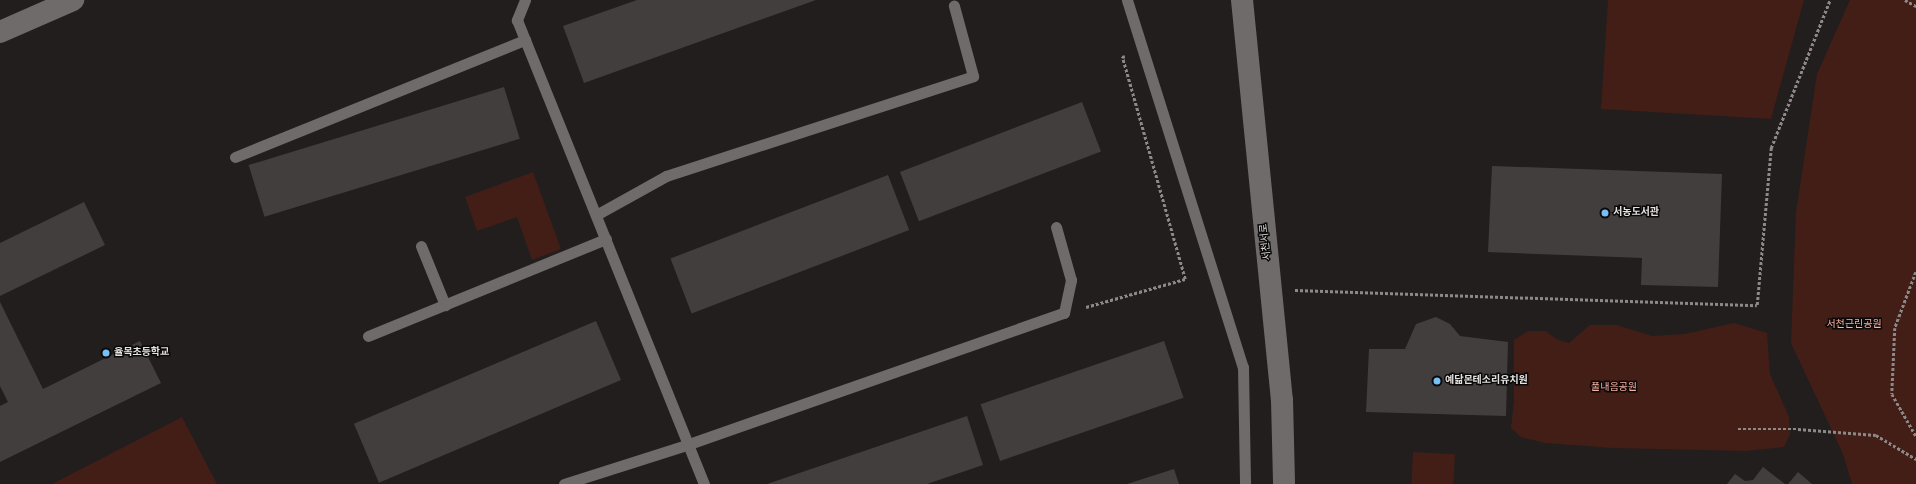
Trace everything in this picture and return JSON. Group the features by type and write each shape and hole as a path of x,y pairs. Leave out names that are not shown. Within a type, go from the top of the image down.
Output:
{"street":[{"path":"0,32 73,0"},
{"name":"서천서로","path":"1242,0 1282,400 1284,484"}],"lane":[{"path":"525,0 517,20 704,484"},
{"path":"1127,0 1243,367 1245,484"},
{"path":"596,215 666,176 973,76 954,6"},
{"path":"235,158 525,40"},
{"path":"564,484 689,444 1064,313 1071,280 1056,226"},
{"path":"368,336 606,239"},
{"path":"421,246 445,305"}],"path":[{"path":"1271,289 1758,305 1771,148 1830,0"},
{"path":"1905,0 1916,6"},
{"path":"1064,313 1185,279 1122,57 1143,50"},
{"path":"1916,272 1895,328 1892,394 1916,436"},
{"path":"1738,428 1798,428 1876,435 1916,459"}],"green space":[{"path":"1608,0 1804,0 1771,119 1601,109"},
{"name":"서천근린공원","path":"1850,0 1916,0 1916,484 1852,484 1843,454 1791,343 1796,212 1817,74"},
{"path":"533,172 561,249 532,260 517,217 477,231 465,197"},
{"name":"풀내음공원","path":"1734,323 1767,333 1770,374 1789,417 1790,434 1784,447 1746,451 1613,448 1545,443 1521,437 1511,428 1514,401 1514,340 1528,331 1546,331 1556,339 1569,343 1590,325 1617,325 1652,336 1685,334"},
{"path":"182,417 217,484 52,484"},
{"path":"1413,452 1455,454 1453,484 1411,484"}],"building":[{"path":"637,0 816,0 584,83 563,26"},
{"path":"504,87 520,139 264,217 249,165"},
{"path":"1082,102 1101,151 919,221 900,172"},
{"name":"서농도서관","path":"1492,166 1722,174 1718,287 1641,285 1642,258 1488,252"},
{"path":"888,175 909,230 692,314 670,258"},
{"path":"84,202 105,245 0,296 0,243"},
{"path":"0,302 43,389 140,341 161,383 0,462 0,406 8,402 0,386"},
{"name":"예닮몬테소리유치원","path":"1436,317 1450,324 1460,336 1508,342 1506,416 1366,412 1369,349 1405,349 1416,324"},
{"path":"596,321 621,380 379,483 354,424"},
{"path":"1164,341 1184,398 1000,461 981,404"},
{"path":"967,416 983,465 927,484 767,484"},
{"path":"1763,467 1785,484 1727,484 1735,474 1745,481 1753,480"},
{"path":"1174,469 1179,484 1127,484"},
{"path":"1798,472 1812,484 1788,484"}],"place":[{"name":"서농도서관","path":"1605,213"},
{"name":"율목초등학교","path":"106,353"},
{"name":"예닮몬테소리유치원","path":"1437,381"}]}
